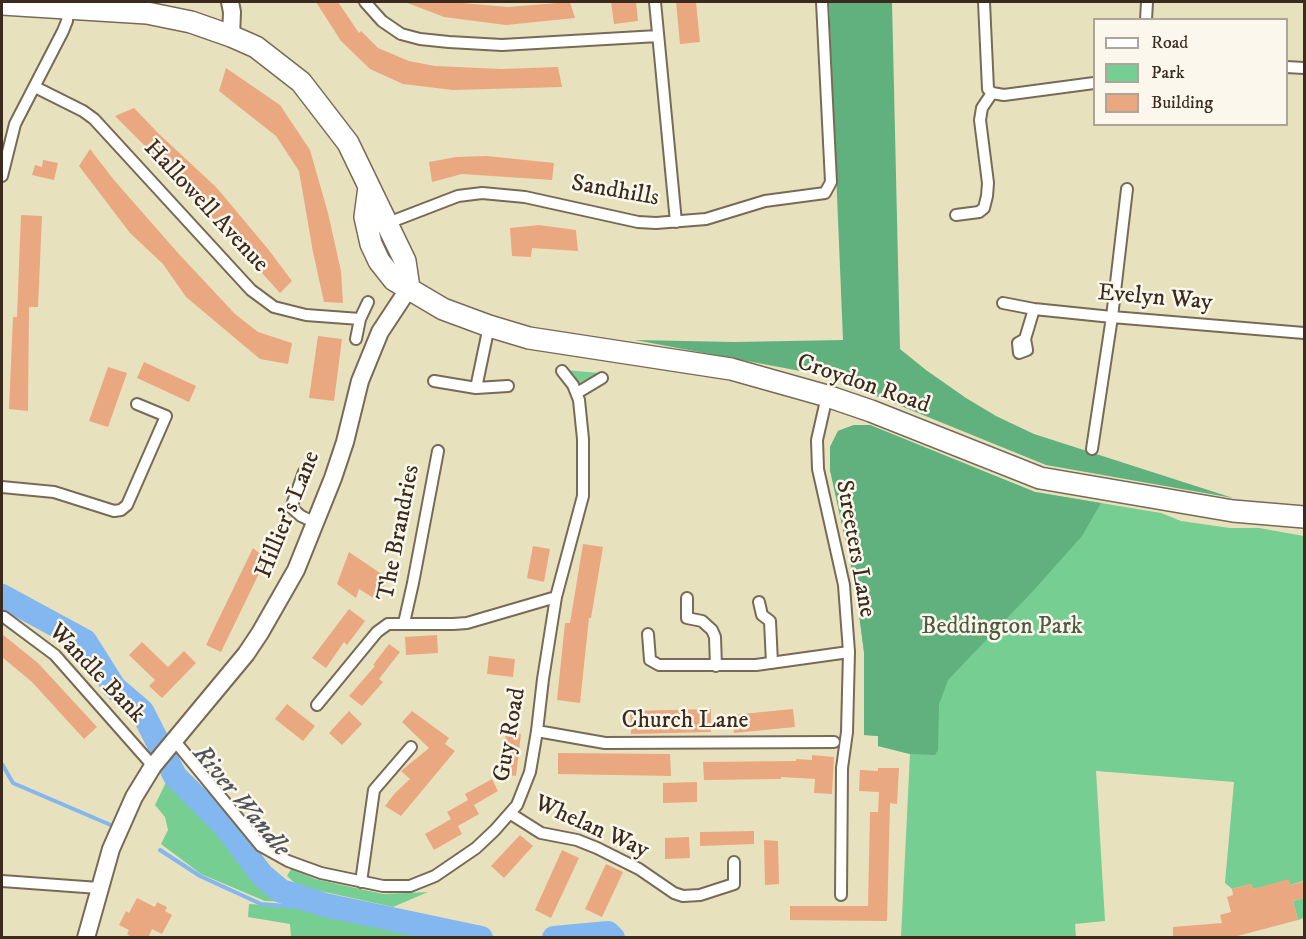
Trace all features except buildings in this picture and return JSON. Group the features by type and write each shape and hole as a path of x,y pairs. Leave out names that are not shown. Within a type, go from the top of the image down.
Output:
{"highway":[{"path":"2,4 146,7 256,47 301,82 348,143 405,261 409,288"},
{"name":"Croydon Road","path":"369,187 365,217 371,244 379,261 394,280 443,309 489,326 529,338 731,369 871,411 1040,478 1233,511 1305,518"}],"main road":[{"path":"230,2 231,36"},
{"name":"Hillier's Lane","path":"86,938 115,837 153,766 231,673 260,633 296,570 316,523 345,442 360,381 380,332 409,288"}],"street":[{"path":"365,2 382,21 401,34 474,45 658,36"},
{"path":"656,2 676,222"},
{"name":"Sandhills","path":"388,223 458,196 482,193 544,201 638,222 706,219 765,201 820,194 829,189 831,182 822,2"},
{"path":"984,2 988,88 992,93 1004,95 1093,83"},
{"path":"1146,18 1147,2"},
{"path":"2,176 15,124 66,25 83,5"},
{"path":"1288,68 1305,68"},
{"name":"Hallowell Avenue","path":"35,87 94,119 251,290 274,307 306,315 360,319"},
{"path":"956,215 979,212 984,208 988,183 980,120 982,108 992,93"},
{"path":"1092,449 1112,317 1127,189"},
{"path":"356,339 360,319 368,302"},
{"name":"Evelyn Way","path":"1003,303 1034,309 1112,317 1305,333"},
{"path":"1025,339 1034,309"},
{"path":"476,388 489,326"},
{"name":"Guy Road","path":"174,740 261,846 303,867 361,882 410,886 429,879 476,848 511,814 526,786 537,730 556,597 583,496 583,439 579,400 577,393 562,371"},
{"path":"577,393 602,378"},
{"path":"434,381 476,388 508,386"},
{"name":"Streeters Lane","path":"827,396 817,440 818,469 844,585 849,652 846,747 842,768 841,895"},
{"path":"2,487 54,492 114,511 121,510 129,501 166,416 136,404"},
{"name":"The Brandries","path":"404,623 438,451"},
{"path":"304,472 292,505 301,516 316,523"},
{"name":"The Brandries","path":"317,705 377,632 388,624 467,622 556,597"},
{"path":"687,598 687,618 702,621 712,630 715,637 716,666"},
{"path":"759,602 762,615 770,621 772,663"},
{"name":"Wandle Bank","path":"4,616 55,655 153,766"},
{"path":"648,634 649,654 653,663 756,665 849,652"},
{"name":"Church Lane","path":"537,730 605,743 834,742"},
{"path":"361,882 374,790 411,747"},
{"name":"Whelan Way","path":"511,814 541,833 577,840 597,848 639,869 674,893 683,896 700,896 734,884 734,862"},
{"path":"2,881 99,888"}],"green space":[{"path":"829,2 892,2 900,349 966,398 996,416 1034,434 1233,498 1046,465 827,376 635,340 734,342 843,340"},
{"path":"564,370 600,373 577,384"},
{"name":"Beddington Park","path":"854,425 870,425 1035,492 1161,513 1181,521 1230,528 1259,528 1304,536 1304,883 1303,881 1290,885 1288,880 1253,889 1251,884 1232,889 1225,883 1234,782 1096,771 1105,921 1075,924 1076,937 901,937 910,754 878,746 878,736 864,735 864,652 855,584 830,470 830,447 838,431"},
{"path":"854,425 870,425 1035,492 1101,503 1082,536 948,680 939,704 938,750 935,755 910,754 878,746 878,736 864,735 864,652 855,584 830,470 830,447 838,431"},
{"path":"168,778 231,841 269,892 295,902 265,901 201,874 161,844 168,830 165,817 155,805"},
{"path":"291,869 315,879 383,894 428,892 393,907 298,886 287,876"},
{"path":"1304,898 1304,918 1298,920 1293,901"},
{"path":"249,904 299,907 325,905 481,937 291,937 290,924 248,917"}],"waterway":[{"name":"River Wandle","path":"2,596 85,641 114,687 142,711 175,776 225,826 262,875 281,891 325,905 481,938"},
{"name":"River Wandle","path":"2,764 13,783 113,826"},
{"name":"River Wandle","path":"160,850 200,876 261,904 299,907 325,905"},
{"name":"River Wandle","path":"554,938 608,933 613,938"}]}
